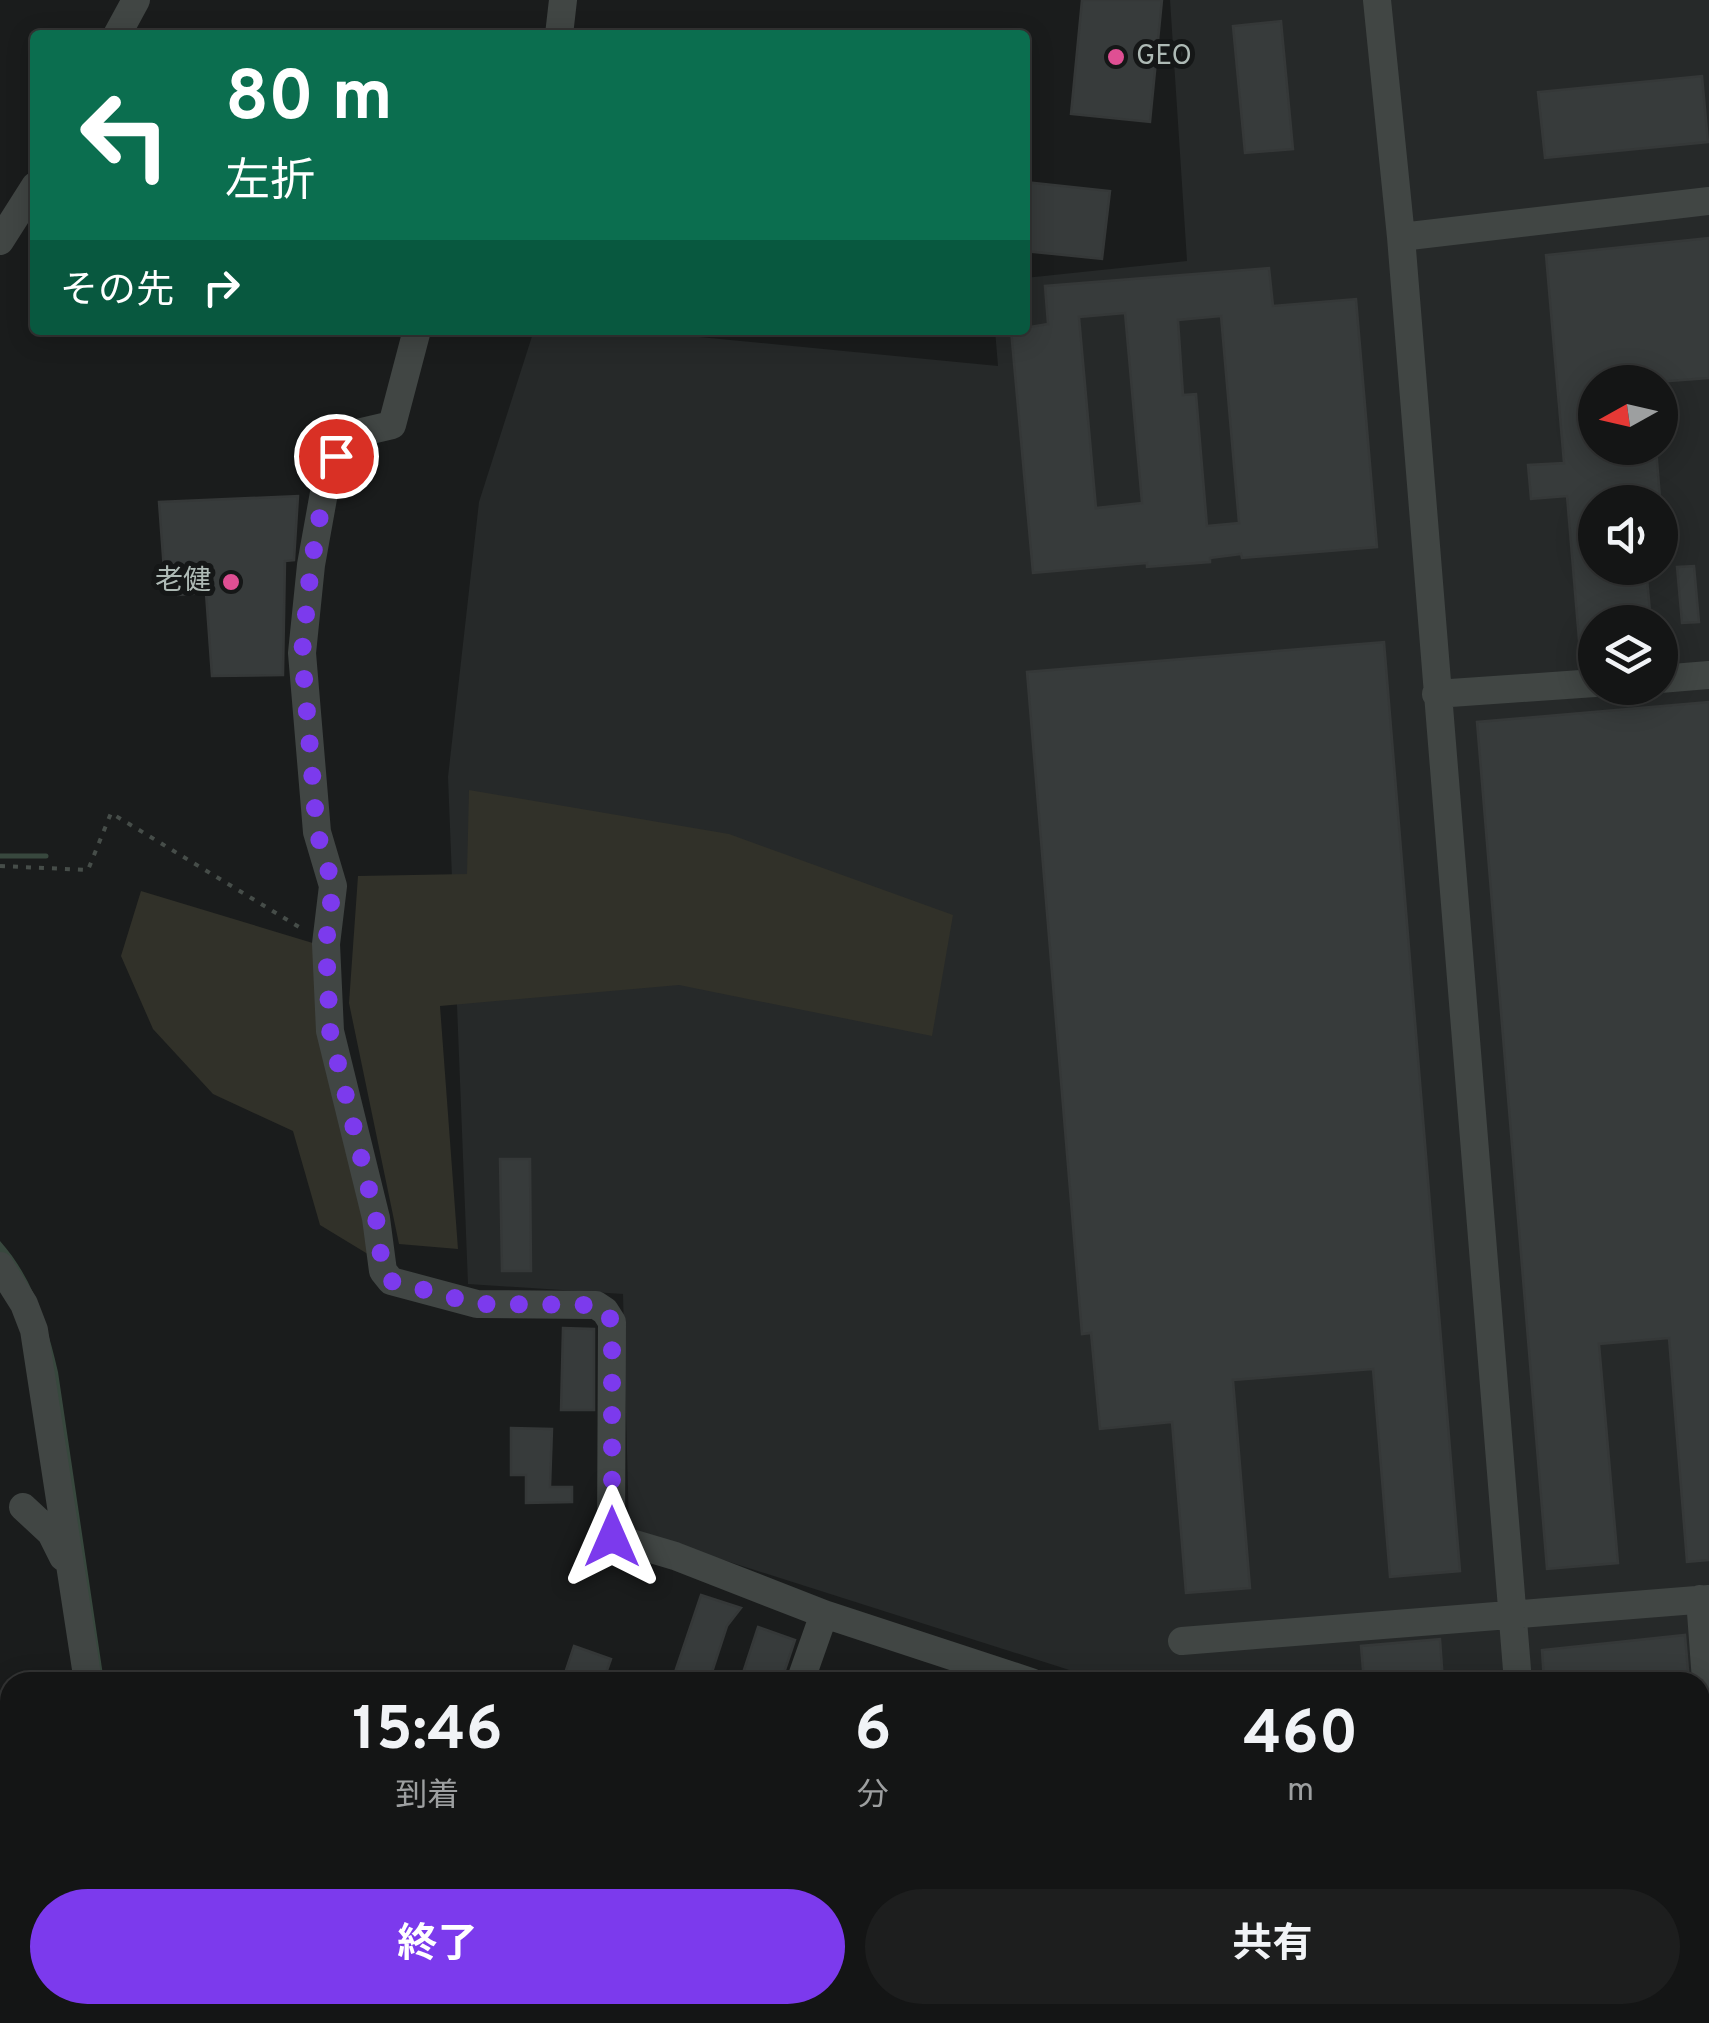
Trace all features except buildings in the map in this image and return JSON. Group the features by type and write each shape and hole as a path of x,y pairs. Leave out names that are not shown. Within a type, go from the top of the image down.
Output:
{"street":[{"path":"120,30 136,0"},
{"path":"560,30 563,0"},
{"path":"1377,0 1401,237 1517,1672"},
{"path":"0,240 30,194"},
{"path":"1401,237 1709,202"},
{"path":"417,335 392,426 345,436 327,476 311,566 302,653 317,832 333,886 326,944 330,1031 376,1218 383,1271 391,1281 477,1304 596,1305 606,1311 612,1322 612,1537 675,1556 824,1614 1000,1672"},
{"path":"1678,678 1709,676"},
{"path":"1436,694 1578,684"},
{"path":"0,1266 24,1304 34,1330 86,1672"},
{"path":"24,1507 51,1533 71,1571"},
{"path":"1182,1641 1705,1599 1707,1672"},
{"path":"804,1672 824,1614"}],"path":[{"path":"0,866 88,870 111,813 326,944"}],"shaded area":[{"path":"1170,0 1709,0 1709,1672 1076,1672 629,1530 623,1294 468,1284 448,777 479,502 532,335 679,335 998,366 995,335 1030,335 1030,277 1187,261"},
{"path":"469,790 729,834 953,915 932,1036 679,985 440,1006 458,1249 399,1244 349,1003 358,876 467,874"},
{"path":"141,891 316,944 371,1256 320,1225 293,1131 213,1094 153,1029 121,956"},
{"path":"0,1241 37,1302 58,1372 103,1672 93,1672 48,1372 0,1258"}],"waterway":[{"path":"0,856 46,856"}],"place":[{"name":"GEO","path":"1116,57"},
{"name":"老健","path":"231,582"}],"route":[{"path":"336,456 327,476 311,566 302,653 317,832 333,886 326,944 330,1031 376,1218 383,1271 391,1281 477,1304 596,1305 606,1311 612,1322 612,1537"}]}
